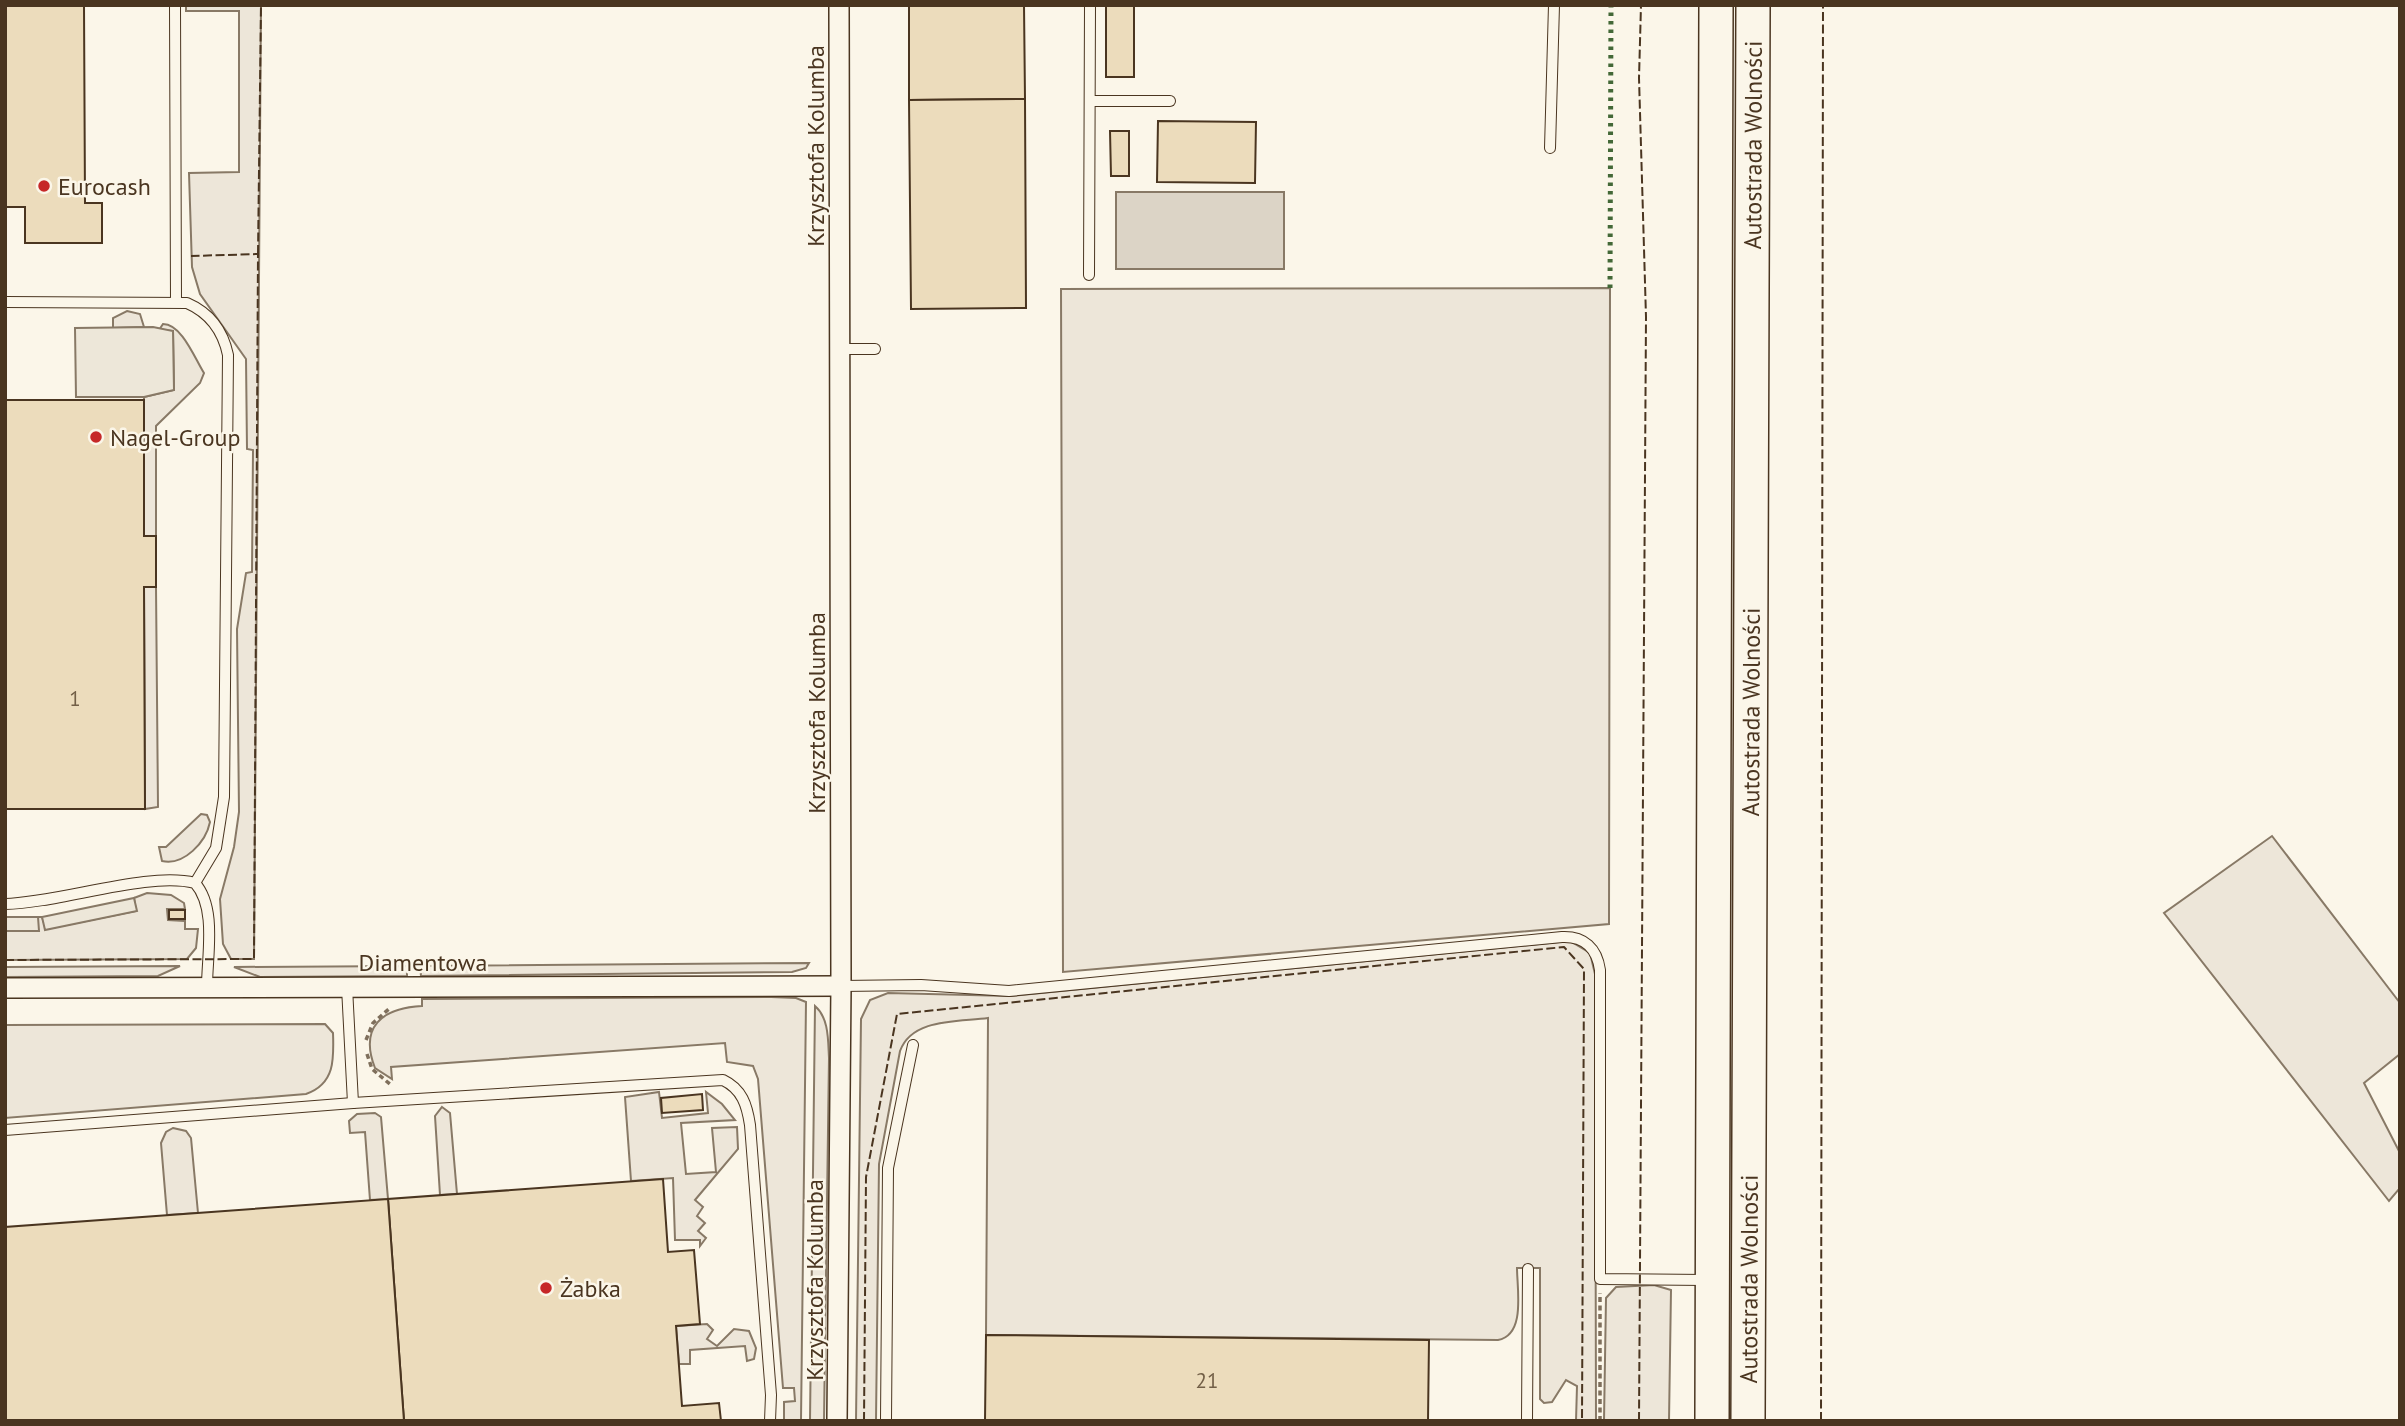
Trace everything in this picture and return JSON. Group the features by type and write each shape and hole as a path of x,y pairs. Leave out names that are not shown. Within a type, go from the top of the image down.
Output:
{"highway":[{"name":"Autostrada Wolności","path":"1712,1421 1716,5"},
{"name":"Autostrada Wolności","path":"1748,1421 1753,5"}],"street":[{"name":"Krzysztofa Kolumba","path":"837,1421 841,986 839,5"},
{"name":"Diamentowa","path":"5,988 841,986"}],"lane":[{"path":"175,5 176,302"},
{"path":"1089,275 1090,5"},
{"path":"1550,149 1555,5"},
{"path":"1090,101 1170,101"},
{"path":"5,302 176,302 199,309 209,317 225,342 228,355 223,815 216,848 195,883"},
{"path":"840,349 875,349"},
{"path":"5,904 56,901 160,880 195,883 202,891 207,910 207,987"},
{"path":"841,986 921,985 1009,991 1562,937 1580,939 1594,951 1600,970 1600,1279 1712,1280"},
{"path":"347,987 353,1103"},
{"path":"886,1421 888,1168 913,1045"},
{"path":"5,1130 353,1103 698,1079 723,1080 730,1083 742,1096 750,1125 771,1395 770,1421"},
{"path":"1527,1421 1528,1269"}],"path":[{"path":"391,1083 372,1069 366,1038 376,1018 398,1005"},
{"path":"1600,1279 1600,1421"}],"shaded area":[{"path":"186,5 261,5 254,959 231,959 223,944 220,899 234,847 239,812 237,629 246,573 252,572 253,450 247,449 246,359 200,294 192,267 189,173 239,172 239,11 186,11"},
{"path":"1116,192 1284,192 1284,269 1116,269"},
{"path":"1610,288 1609,924 1063,972 1061,289"},
{"path":"127,311 140,314 144,327 113,328 113,318"},
{"path":"163,324 182,336 204,373 200,383 156,426 156,536 144,536 144,397 174,390 173,331 159,330"},
{"path":"153,327 173,331 174,390 144,397 76,397 75,328"},
{"path":"144,587 156,587 158,807 145,809"},
{"path":"201,814 207,815 210,822 199,844 178,860 162,861 159,847 166,847"},
{"path":"2272,836 2400,1003 2400,1054 2364,1083 2400,1153 2400,1188 2389,1201 2164,913"},
{"path":"147,893 171,895 184,903 185,909 167,909 168,920 185,921 185,929 198,929 196,948 187,959 5,960 5,931 38,931 38,917 42,917 46,929 136,911 134,898"},
{"path":"134,898 137,911 45,930 42,917"},
{"path":"5,917 38,917 39,931 5,931"},
{"path":"1570,941 1590,953 1595,974 1596,1421 1576,1421 1577,1386 1566,1380 1552,1402 1544,1403 1540,1399 1540,1268 1517,1268 1516,1321 1513,1330 1498,1340 986,1335 988,1018 950,1021 925,1027 906,1040 900,1051 879,1164 876,1421 856,1421 861,1019 870,1000 888,993 1010,996"},
{"path":"809,963 806,968 792,972 421,976 420,966"},
{"path":"180,966 158,976 5,977 5,967"},
{"path":"407,966 407,976 260,977 234,967"},
{"path":"796,998 806,1002 801,1421 784,1421 784,1402 795,1401 794,1388 783,1388 758,1079 753,1066 727,1062 725,1043 391,1067 392,1079 375,1068 370,1041 372,1031 385,1016 422,1006 422,999"},
{"path":"815,1006 825,1023 829,1058 824,1421 810,1421"},
{"path":"325,1024 333,1033 331,1070 323,1084 306,1094 5,1118 5,1025"},
{"path":"659,1092 662,1118 708,1113 706,1092 722,1104 735,1120 681,1123 686,1174 716,1172 712,1128 737,1127 738,1149 695,1200 703,1207 697,1216 705,1223 698,1231 706,1238 700,1246 700,1240 675,1240 673,1178 631,1181 625,1097"},
{"path":"442,1107 450,1113 457,1194 440,1195 435,1116"},
{"path":"375,1113 381,1117 388,1199 370,1200 365,1132 350,1133 349,1121 357,1114"},
{"path":"173,1128 186,1131 191,1138 198,1213 167,1215 161,1143 166,1132"},
{"path":"1654,1285 1671,1290 1669,1421 1604,1421 1606,1298 1616,1287"},
{"path":"707,1324 713,1330 707,1339 717,1346 734,1329 749,1331 756,1348 754,1359 747,1361 745,1346 690,1350 690,1364 679,1364 676,1326"}],"building":[{"path":"5,5 84,5 85,203 102,203 102,243 25,243 25,207 5,207"},
{"path":"909,5 1024,5 1025,99 909,100"},
{"path":"1106,5 1134,5 1134,77 1106,77"},
{"path":"1025,99 1026,308 911,309 909,100"},
{"path":"1158,121 1256,122 1255,183 1157,182"},
{"path":"1110,131 1129,131 1129,176 1111,176"},
{"path":"5,400 144,400 144,536 156,536 156,587 144,587 145,809 5,809"},
{"path":"169,910 185,910 185,919 169,919"},
{"path":"702,1094 703,1110 662,1113 661,1098"},
{"name":"Żabka","path":"663,1179 668,1252 694,1250 700,1324 676,1326 682,1406 719,1403 721,1421 404,1421 388,1199"},
{"path":"388,1199 404,1421 5,1421 5,1227"},
{"path":"986,1335 1429,1340 1428,1421 985,1421"}],"hedge":[{"path":"1610,288 1611,5"}],"fence":[{"path":"258,254 261,5"},
{"path":"1639,1421 1646,317 1639,78 1641,5"},
{"path":"1821,1421 1823,5"},
{"path":"5,960 254,959 258,254 191,256"},
{"path":"864,1421 866,1177 897,1014 1564,947 1584,969 1582,1421"}],"place":[{"name":"Eurocash","path":"44,186"},
{"name":"Nagel-Group","path":"96,437"},
{"name":"Żabka","path":"546,1288"}]}
